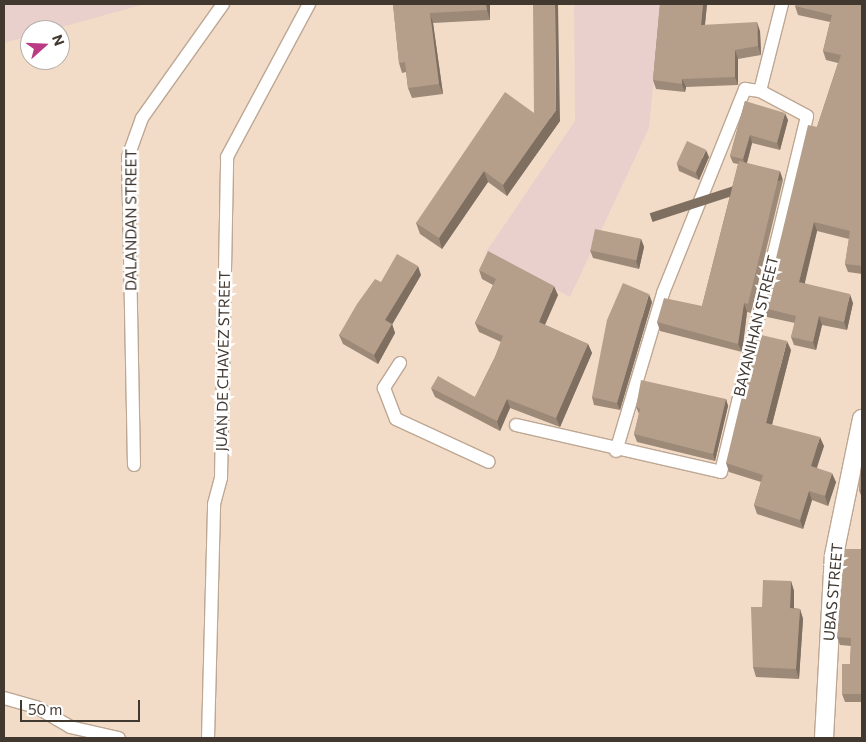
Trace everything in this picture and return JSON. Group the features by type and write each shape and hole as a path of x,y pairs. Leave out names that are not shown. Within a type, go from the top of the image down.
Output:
{"street":[{"name":"DALANDAN STREET","path":"134,465 128,158 142,118 223,4"},
{"name":"JUAN DE CHAVEZ STREET","path":"208,738 214,504 221,478 227,157 309,4"},
{"path":"616,451 666,284 745,89 760,91 782,4"},
{"name":"BAYANIHAN STREET","path":"516,425 616,451 721,472 807,116 760,91"},
{"path":"400,363 384,388 396,418 489,462"},
{"name":"UBAS STREET","path":"824,738 834,556 862,424"},
{"path":"4,698 36,707 69,733 119,738"}],"shaded area":[{"path":"4,4 145,4 70,25 70,20 20,20 20,39 4,43"},
{"path":"574,4 661,4 649,128 570,297 486,252 575,121"}],"building":[{"path":"393,4 486,4 487,10 430,13 439,84 408,88 405,62 399,63"},
{"path":"533,4 555,4 556,110 503,185 484,171 439,238 416,223 505,92 534,113"},
{"path":"660,4 703,4 701,25 757,22 758,46 735,50 735,77 682,79 682,84 653,80"},
{"path":"796,4 862,4 862,266 845,264 850,231 814,222 799,282 850,294 844,322 819,316 813,342 791,337 796,316 764,308 808,125 817,127 841,55 823,51 832,15 795,6"},
{"path":"745,101 785,113 777,143 750,135 743,159 730,156"},
{"path":"687,141 706,150 695,173 676,164"},
{"path":"739,161 780,171 748,304 744,303 738,344 657,322 664,298 702,306"},
{"path":"595,229 641,239 636,260 590,251"},
{"path":"488,251 554,286 539,322 588,344 556,418 507,399 497,421 431,388 438,376 475,397 495,357 503,336 475,323 496,279 479,270"},
{"path":"397,254 418,266 385,320 392,324 374,355 339,335 357,304 375,279 381,282"},
{"path":"623,283 649,294 617,403 592,397 607,320"},
{"path":"757,334 787,341 766,423 820,437 811,466 832,473 825,496 809,491 800,520 754,505 763,475 726,463"},
{"path":"641,380 726,399 713,454 634,434 640,409 636,407"},
{"path":"862,454 862,490 859,490"},
{"path":"844,549 862,549 862,694 842,694 842,664 850,664 851,638 837,637"},
{"path":"763,580 791,581 790,608 800,609 796,669 753,667 751,607 762,607"},
{"path":"638,737 695,738 638,738"}]}
